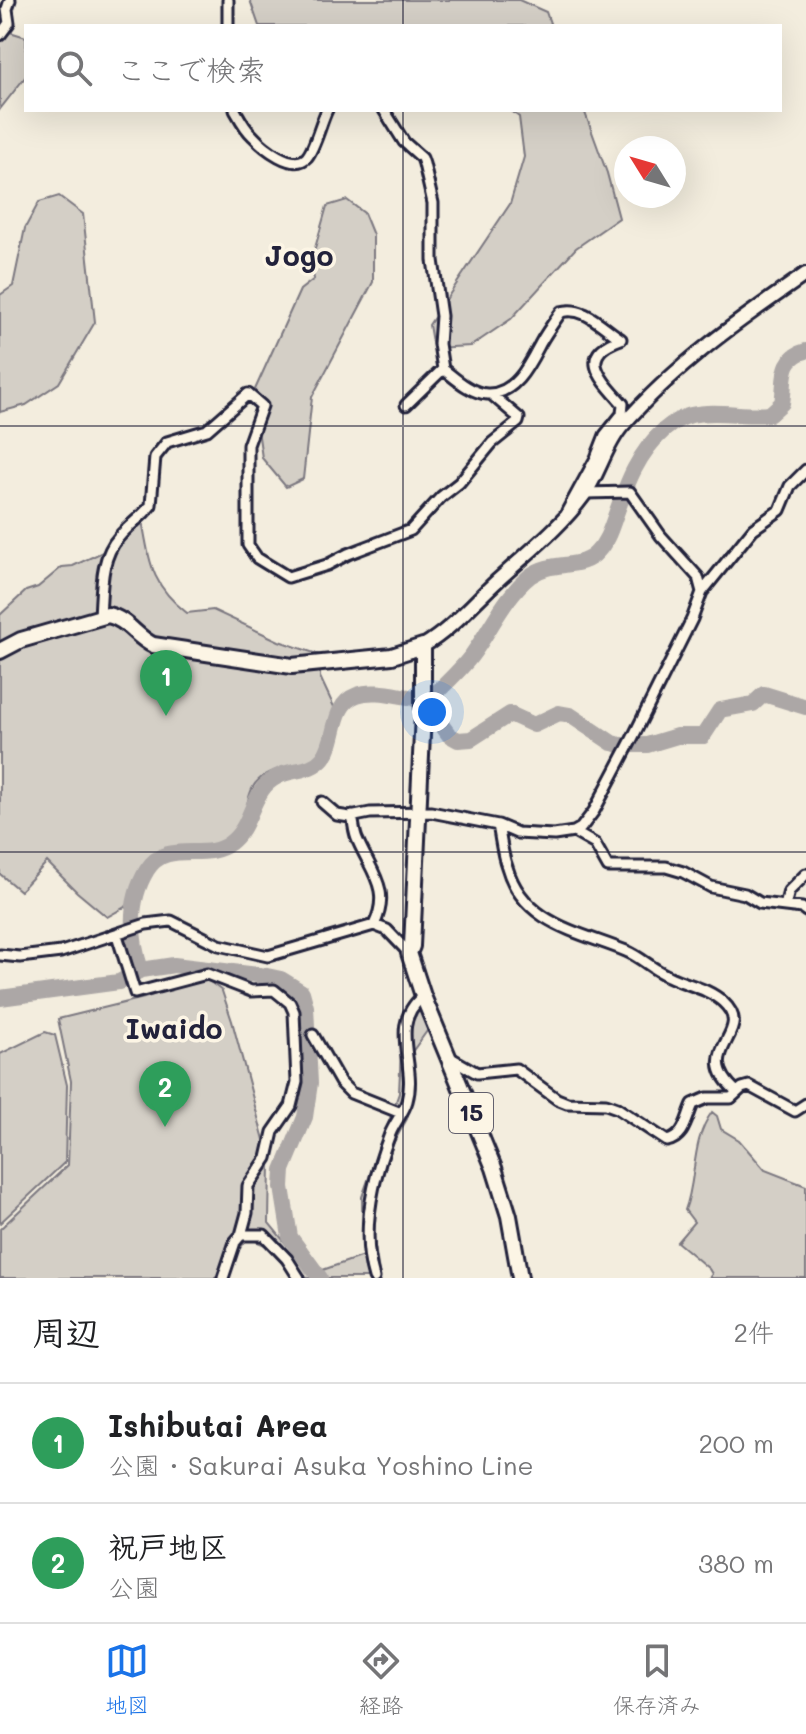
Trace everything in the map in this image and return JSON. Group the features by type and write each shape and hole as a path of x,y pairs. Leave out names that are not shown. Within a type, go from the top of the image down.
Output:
{"main road":[{"path":"0,651 21,640 108,615 120,618 140,638 158,647 271,665 299,666 392,656 423,646 447,628 564,518 585,493 621,427 670,378 710,342 806,274"},
{"name":"15","path":"423,646 419,813 412,946 409,953 423,996 494,1168 509,1216 520,1278"}],"street":[{"path":"0,35 9,23 7,9 10,0"},
{"path":"228,0 228,24"},
{"path":"236,112 253,137 272,151 296,162 308,156 326,112"},
{"path":"100,616 107,558 116,540 151,505 155,457 167,442 207,430 248,394 262,406 248,445 248,545 257,558 288,577 327,565 411,530 441,497 459,483 492,443 518,422 519,418 512,410 491,394 473,390 443,369 439,344 441,316 433,260 433,203 422,158 404,142 385,112"},
{"path":"491,394 519,379 561,312 573,308 585,313 621,339 597,353 595,362 597,374 623,404 622,414 605,435 564,518"},
{"path":"406,405 443,369"},
{"path":"322,802 337,815 449,813 517,833 554,835 574,832 585,824 601,799 692,619 702,592 753,529 780,510 790,486 806,470"},
{"path":"585,493 630,492 661,536 698,577 702,592"},
{"path":"352,816 356,839 372,866 382,893 382,909 374,925"},
{"path":"498,825 507,869 513,881 532,907 552,923 630,952 666,976 711,993 726,1004 734,1023 732,1033 719,1053 718,1062 723,1075 737,1092"},
{"path":"574,832 595,844 608,867 666,867 711,887 745,894 760,903 806,911"},
{"path":"785,906 789,891 806,874"},
{"path":"0,955 20,957 61,952 146,924 171,921 219,945 268,956 374,925 387,930 409,953"},
{"path":"117,935 135,993 207,974 251,991 274,990 290,1003 295,1016 297,1082 291,1106 273,1132 267,1158 248,1186 247,1213 223,1278"},
{"path":"374,1278 368,1259 371,1193 388,1140 408,1100 405,1023 413,1004 423,996"},
{"path":"313,1035 340,1082 351,1093 401,1113"},
{"path":"447,1056 477,1073 516,1069 567,1103 606,1104 617,1108 667,1141 676,1139 683,1131 693,1104 707,1098 731,1098 749,1086 795,1111 806,1104"},
{"path":"241,1235 264,1235 287,1259 299,1278"}],"shaded area":[{"path":"250,0 519,0 546,12 550,24 258,24"},
{"path":"0,29 24,36 24,79 0,109"},
{"path":"513,112 585,112 607,173 619,218 576,248 511,319 471,346 433,348 429,325 510,204 524,157 519,117"},
{"path":"59,196 83,214 95,322 59,383 26,405 0,412 0,295 13,286 25,228 39,202"},
{"path":"347,200 364,213 373,235 373,282 312,397 303,479 286,487 262,458 253,394 300,290 314,279 311,262 327,206"},
{"path":"142,520 154,572 175,603 187,613 213,610 279,641 320,655 320,677 335,709 321,750 313,763 279,769 256,782 232,838 210,847 171,849 151,858 139,875 130,904 107,917 47,862 20,891 0,874 0,615 26,591 38,587 62,567 73,566 107,550"},
{"path":"205,978 222,991 270,1162 269,1223 311,1274 363,1256 362,1197 399,1093 402,1027 407,1011 423,1006 432,1024 412,1052 414,1082 407,1119 394,1142 378,1189 373,1234 380,1278 293,1278 270,1247 248,1238 238,1251 228,1278 0,1278 0,1229 68,1165 71,1081 58,1019 144,998"},
{"path":"45,1032 55,1035 67,1085 65,1162 0,1223 0,1054"},
{"path":"712,1112 717,1116 721,1129 739,1140 765,1170 806,1186 806,1278 709,1278 712,1274 709,1269 677,1242 694,1222 685,1210 697,1147"}],"waterway":[{"path":"141,970 133,932 134,906 141,882 155,860 175,853 220,849 230,843 242,830 265,786 280,775 310,767 323,758 328,751 338,715 348,700 374,692 430,699 467,661 506,603 530,576 548,568 583,561 600,548 634,469 647,448 664,430 680,419 701,413 770,414 782,403 785,371 791,359 806,351"},
{"path":"416,700 427,705 449,735 458,740 471,739 510,714 534,725 559,713 570,715 612,743 621,745 647,745 677,736 703,736 720,710 753,704 764,694 806,707"},
{"path":"0,998 119,982 141,970 174,965 267,976 281,979 302,992 306,1007 310,1083 305,1117 283,1170 282,1187 290,1237 320,1278"}],"place":[{"name":"Ishibutai Area","path":"166,716"},
{"name":"祝戸地区","path":"165,1127"}],"district":[{"name":"Jogo","path":"299,256"},
{"name":"Iwaido","path":"174,1029"}]}
